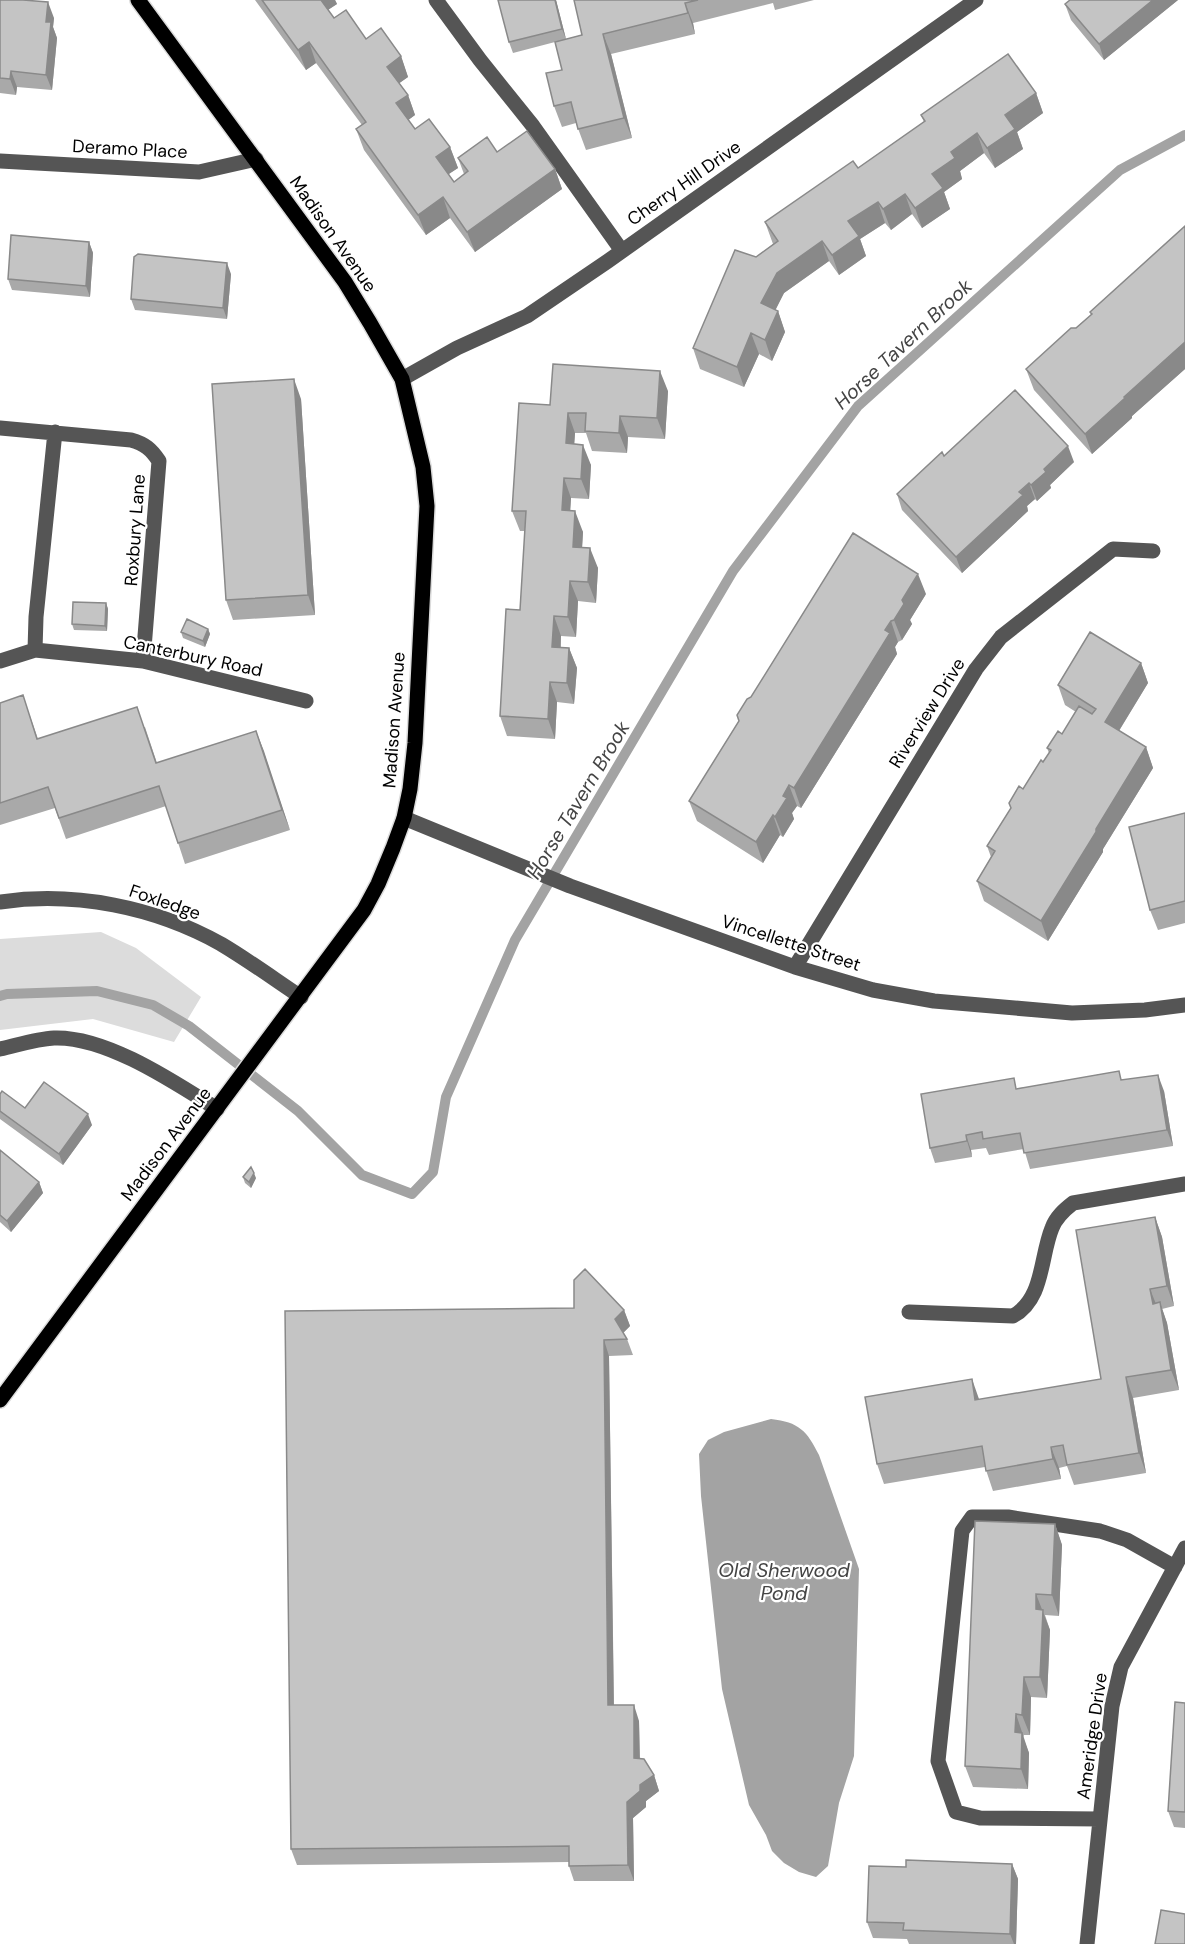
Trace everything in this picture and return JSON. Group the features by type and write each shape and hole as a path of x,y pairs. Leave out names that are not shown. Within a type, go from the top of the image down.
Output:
{"main road":[{"name":"Madison Avenue","path":"0,1400 364,910 378,885 404,818 414,751 427,506 423,467 402,379 345,282 138,0"}],"street":[{"path":"436,0 533,126 622,251"},
{"name":"Cherry Hill Drive","path":"402,379 457,348 527,316 976,0"},
{"name":"Deramo Place","path":"0,161 199,172 256,159"},
{"name":"Roxbury Lane","path":"0,429 131,440 143,443 159,461 144,661"},
{"path":"35,651 36,617 55,432"},
{"name":"Riverview Drive","path":"795,967 976,669 1001,637 1113,549 1153,551"},
{"name":"Canterbury Road","path":"0,661 35,651 144,661 306,701"},
{"name":"Vincellette Street","path":"404,818 570,886 795,967 873,990 934,1001 1072,1013 1144,1010 1185,1005"},
{"name":"Foxledge","path":"0,902 52,899 90,901 124,907 163,918 220,944 301,997"},
{"path":"0,1049 55,1038 94,1045 166,1077 217,1109"},
{"path":"909,1312 1013,1316 1023,1310 1032,1299 1052,1227 1061,1212 1073,1203 1185,1184"},
{"path":"1100,1819 980,1818 956,1812 938,1761 962,1531 972,1516 1008,1517 1100,1531 1127,1540 1175,1567"},
{"name":"Ameridge Drive","path":"1087,1944 1112,1706 1121,1667 1185,1548"}],"shaded area":[{"path":"101,932 136,948 201,997 174,1042 93,1019 0,1030 0,939"}],"water":[{"name":"Old Sherwood Pond","path":"771,1419 795,1425 806,1434 815,1447 859,1569 854,1756 839,1803 828,1866 816,1877 799,1872 784,1863 772,1851 749,1805 722,1689 701,1496 699,1454 708,1440 724,1432"}],"building":[{"path":"0,0 48,2 46,22 51,22 46,75 11,71 10,79 0,78"},
{"path":"262,0 321,0 334,18 346,10 366,39 381,28 401,56 387,67 408,95 396,103 415,129 429,119 450,147 436,157 454,182 468,171 458,158 487,137 497,152 527,131 555,169 467,232 443,197 418,215 356,129 366,122 309,42 298,50"},
{"path":"498,0 555,0 562,29 509,42"},
{"path":"574,0 698,0 685,3 688,13 603,34 624,118 578,129 571,102 554,106 546,73 562,70 555,42 582,35"},
{"path":"1070,0 1153,0 1099,44 1065,4"},
{"path":"1008,54 1036,93 1005,115 1015,129 987,148 977,133 951,152 955,158 932,174 943,188 915,208 905,194 883,209 878,202 848,221 859,236 832,255 822,241 777,273 761,303 778,311 765,340 751,333 737,367 693,348 735,250 756,257 778,241 765,222 853,161 858,168 925,121 921,115"},
{"path":"1185,226 1185,342 1085,434 1026,369 1071,328 1076,328 1092,314 1090,312"},
{"path":"11,235 89,242 86,286 8,279"},
{"path":"138,254 227,263 223,308 131,299 134,257"},
{"path":"553,364 660,371 657,418 620,416 619,433 585,431 586,413 568,413 566,443 583,445 581,479 564,478 562,510 575,511 573,547 590,548 588,582 570,581 568,617 554,616 552,647 569,648 567,683 550,682 548,719 500,716 506,609 520,610 526,511 512,511 519,403 550,405"},
{"path":"294,379 308,595 226,600 212,384"},
{"path":"1015,390 1068,446 1044,469 1046,472 1019,492 1023,495 956,557 897,494 942,452 944,456"},
{"path":"853,533 918,574 902,600 904,604 885,630 890,633 794,788 789,785 783,796 787,798 756,842 689,801 739,721 737,715 747,699 751,697"},
{"path":"73,602 106,603 105,626 72,624"},
{"path":"187,619 208,629 203,641 181,632"},
{"path":"1090,632 1141,663 1105,722 1146,747 1041,921 977,881 995,851 987,846 1011,808 1009,803 1019,786 1023,789 1041,760 1043,762 1051,750 1047,748 1058,731 1062,734 1079,706 1092,714 1096,709 1058,685"},
{"path":"23,695 37,739 137,707 156,763 256,731 282,810 178,843 159,786 59,818 48,787 0,803 0,703"},
{"path":"1185,813 1185,901 1150,910 1129,827"},
{"path":"1119,1071 1121,1080 1158,1075 1167,1130 1024,1153 1020,1133 983,1139 982,1132 966,1135 967,1141 930,1148 921,1094 1014,1078 1016,1089"},
{"path":"44,1082 88,1114 59,1154 0,1111 2,1091 25,1108"},
{"path":"0,1150 39,1182 7,1221 0,1215"},
{"path":"251,1167 254,1173 249,1182 243,1177"},
{"path":"1155,1217 1167,1286 1150,1289 1153,1304 1160,1302 1171,1370 1126,1377 1139,1453 1067,1465 1063,1445 1051,1447 1053,1459 986,1471 982,1446 877,1464 865,1397 972,1379 975,1400 1101,1379 1076,1230"},
{"path":"585,1269 624,1310 615,1319 627,1339 604,1340 608,1705 634,1705 634,1758 644,1759 654,1775 640,1785 640,1791 627,1802 628,1865 569,1866 569,1846 291,1849 285,1311 574,1308 574,1280"},
{"path":"975,1521 1055,1524 1052,1595 1036,1594 1036,1609 1043,1610 1040,1677 1024,1677 1022,1715 1016,1714 1015,1732 1022,1733 1021,1769 965,1766"},
{"path":"1175,1702 1185,1703 1185,1812 1168,1811"},
{"path":"906,1860 1012,1864 1010,1934 903,1930 904,1923 867,1922 869,1866 906,1867"},
{"path":"1161,1910 1185,1914 1185,1944 1155,1944"}],"waterway":[{"name":"Horse Tavern Brook","path":"0,996 97,991 153,1005 189,1026 298,1111 362,1175 412,1194 433,1172 446,1097 515,940 733,571 858,406 1120,170 1185,135"}]}
